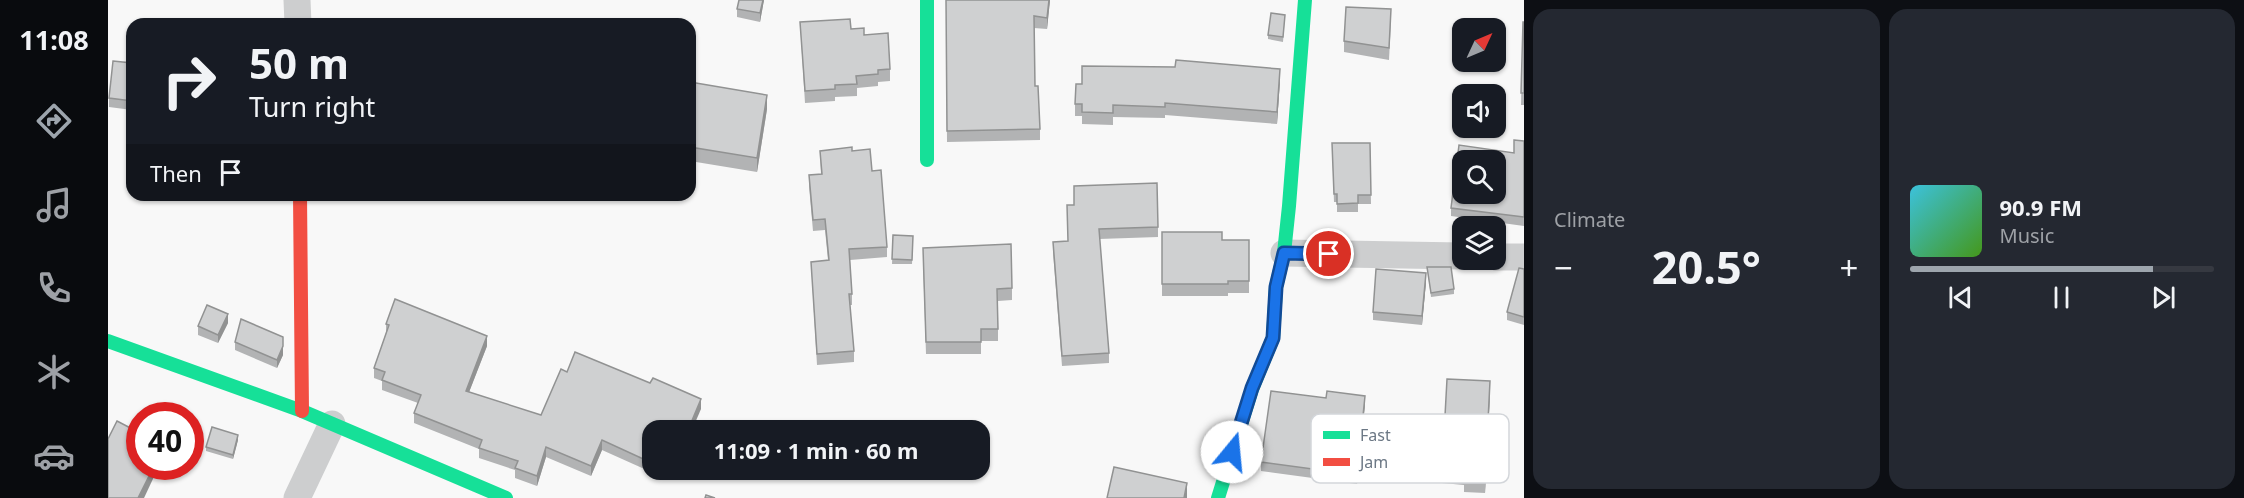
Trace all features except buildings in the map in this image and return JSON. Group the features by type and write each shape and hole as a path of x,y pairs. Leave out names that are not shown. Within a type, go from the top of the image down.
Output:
{"street":[{"path":"297,0 298,18"},
{"path":"927,0 927,160"},
{"path":"1218,498 1252,388 1273,338 1276,287 1284,253 1305,0"},
{"path":"300,201 302,411"},
{"path":"1284,253 1452,256"},
{"path":"1506,257 1524,257"},
{"path":"108,341 302,411 506,498"},
{"path":"297,498 332,424"}],"traffic: fast":[{"path":"927,0 927,160"},
{"path":"1218,498 1252,389 1273,338 1276,287 1284,253 1289,206 1305,0"},
{"path":"108,341 302,411 506,498"}],"traffic: jam":[{"path":"300,201 302,411"}],"route":[{"path":"1232,452 1252,388 1273,338 1276,287 1284,253 1329,254"}]}
